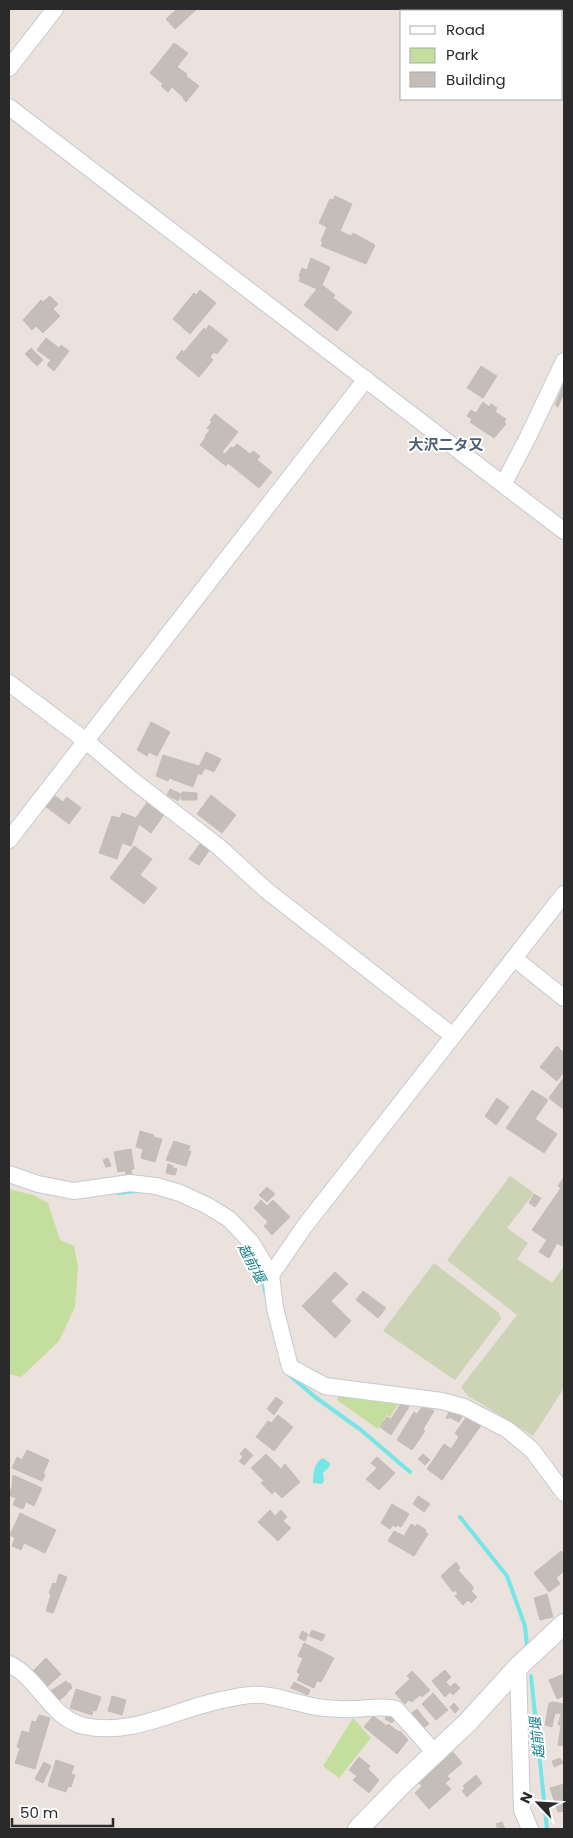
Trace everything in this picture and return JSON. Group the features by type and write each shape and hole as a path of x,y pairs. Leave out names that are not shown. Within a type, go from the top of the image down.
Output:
{"street":[{"path":"9,68 56,9"},
{"path":"9,107 177,237 504,483 564,531"},
{"path":"504,483 528,438 564,362"},
{"path":"9,840 366,379"},
{"path":"9,683 86,741 131,779 219,847 266,890 453,1036"},
{"path":"270,1275 304,1227 564,894"},
{"path":"514,958 564,998"},
{"path":"9,1174 38,1184 74,1192 130,1182 156,1186 208,1206 229,1219 251,1242 270,1275 275,1308 290,1367 325,1386 442,1401 480,1414 508,1430 532,1450 564,1494"},
{"path":"358,1829 467,1723 518,1667 564,1624"},
{"path":"9,1664 23,1674 60,1713 82,1726 98,1728 138,1726 225,1699 248,1695 267,1695 321,1708 351,1710 387,1707 396,1710 435,1753"},
{"path":"518,1667 522,1810 530,1829"}],"green space":[{"path":"510,1176 534,1193 507,1228 528,1243 517,1259 552,1283 564,1266 564,1388 533,1436 468,1396 461,1387 517,1315 447,1260"},
{"path":"9,1189 33,1195 48,1203 60,1240 74,1246 78,1267 75,1307 59,1341 21,1377 9,1374"},
{"path":"434,1263 499,1313 501,1319 455,1380 383,1331"},
{"path":"340,1393 402,1398 390,1417 387,1415 378,1429 337,1400"},
{"path":"353,1718 371,1738 339,1778 323,1766"}],"water":[{"path":"323,1458 330,1463 323,1473 324,1481 322,1484 313,1483 316,1465"}],"building":[{"path":"177,9 197,9 175,29 166,19"},
{"path":"425,9 457,9 456,10"},
{"path":"174,43 188,53 177,67 199,86 186,102 172,87 168,92 161,86 163,84 150,73"},
{"path":"335,196 352,204 340,231 351,236 353,233 375,245 366,264 321,246 323,242 321,241 327,227 319,223 330,199 333,200"},
{"path":"311,258 330,267 322,285 335,295 333,298 352,312 337,331 304,305 317,289 299,281 302,268 307,270"},
{"path":"200,290 216,303 190,334 173,319 194,293 196,295"},
{"path":"50,296 58,304 53,309 60,316 43,333 36,326 32,330 23,320 41,300 43,302"},
{"path":"209,325 228,340 217,354 214,352 210,357 213,360 199,377 176,358"},
{"path":"46,338 59,348 61,345 69,351 54,371 47,365 51,360 37,350"},
{"path":"31,348 43,360 37,366 25,354"},
{"path":"481,366 497,376 483,398 467,388"},
{"path":"564,383 564,393 558,407 555,405"},
{"path":"483,402 489,407 491,404 497,408 495,412 506,419 504,422 506,424 494,438 470,422 472,419 467,416 471,410 476,413"},
{"path":"215,414 238,432 222,452 225,454 231,447 233,448 237,444 250,454 253,451 260,456 257,460 272,472 259,488 228,463 226,466 200,445 210,430 207,428"},
{"path":"151,722 170,732 157,756 149,752 147,756 137,750"},
{"path":"206,752 221,759 214,772 205,768 201,775 198,773 193,787 169,778 168,781 156,776 163,755 199,766"},
{"path":"170,789 181,794 178,801 167,795"},
{"path":"182,792 197,793 197,800 181,800"},
{"path":"54,795 63,802 67,797 81,808 69,824 45,806"},
{"path":"211,795 236,815 222,833 197,814"},
{"path":"151,797 168,809 151,833 139,824 131,846 122,843 117,859 99,853 112,816 120,818 122,813 136,818"},
{"path":"202,841 211,848 199,865 189,859"},
{"path":"134,846 152,859 140,875 157,888 144,904 110,878"},
{"path":"557,1046 564,1053 564,1072 557,1081 540,1067"},
{"path":"564,1077 564,1108 563,1109 549,1098"},
{"path":"532,1090 548,1100 535,1119 557,1134 544,1153 506,1128"},
{"path":"497,1098 509,1107 496,1125 485,1116"},
{"path":"140,1131 162,1139 155,1162 141,1158 143,1149 136,1147"},
{"path":"174,1141 190,1146 188,1151 191,1151 186,1166 166,1160"},
{"path":"131,1149 134,1169 118,1172 114,1152"},
{"path":"108,1158 111,1166 106,1167 103,1160"},
{"path":"168,1164 177,1169 175,1175 166,1173"},
{"path":"131,1170 133,1177 127,1178 125,1171"},
{"path":"564,1177 564,1243 562,1246 557,1243 549,1258 539,1252 547,1240 532,1230 561,1188 558,1186"},
{"path":"267,1187 275,1194 267,1202 259,1195"},
{"path":"534,1194 541,1198 535,1207 529,1203"},
{"path":"261,1200 267,1206 273,1200 290,1217 272,1235 264,1226 268,1222 254,1208"},
{"path":"335,1272 348,1284 331,1301 351,1321 335,1338 302,1306"},
{"path":"363,1291 386,1308 378,1318 356,1300"},
{"path":"276,1397 283,1402 274,1415 267,1409"},
{"path":"402,1402 409,1407 391,1435 380,1427 387,1417 391,1419"},
{"path":"424,1404 434,1411 423,1429 425,1431 412,1450 397,1440 414,1412 417,1414"},
{"path":"450,1410 462,1417 459,1422 449,1417 448,1419 446,1418"},
{"path":"278,1415 293,1427 274,1451 256,1437 268,1421 271,1423"},
{"path":"468,1415 482,1424 442,1480 427,1469 444,1444 451,1449 459,1437 455,1433"},
{"path":"245,1448 253,1455 244,1465 239,1461 243,1457 240,1454"},
{"path":"27,1450 49,1460 42,1481 12,1468 17,1457 22,1460"},
{"path":"266,1454 281,1469 285,1464 300,1482 282,1498 275,1491 272,1494 261,1483 264,1481 251,1468"},
{"path":"423,1454 430,1460 425,1465 418,1459"},
{"path":"377,1457 395,1473 379,1490 366,1479 377,1468 371,1463"},
{"path":"13,1475 42,1488 34,1506 26,1502 23,1509 13,1505 16,1498 9,1495"},
{"path":"418,1496 430,1504 424,1512 413,1504"},
{"path":"392,1504 409,1514 401,1527 393,1525 390,1529 381,1523"},
{"path":"270,1510 275,1516 281,1510 287,1517 283,1521 291,1528 278,1541 258,1522"},
{"path":"20,1513 56,1530 45,1553 24,1543 21,1550 12,1546 15,1538 10,1535"},
{"path":"411,1524 416,1527 417,1524 426,1530 425,1532 428,1534 414,1556 388,1541 394,1531 404,1536"},
{"path":"561,1551 564,1556 564,1571 556,1578 560,1584 549,1592 534,1573"},
{"path":"456,1562 460,1568 458,1570 474,1588 471,1591 477,1597 471,1603 468,1600 463,1605 455,1596 458,1594 455,1590 453,1592 441,1576"},
{"path":"59,1574 67,1577 53,1613 46,1611 51,1595 49,1593 53,1583 56,1584"},
{"path":"547,1594 553,1617 540,1620 534,1598"},
{"path":"312,1630 325,1635 322,1641 309,1636"},
{"path":"302,1631 308,1634 305,1641 299,1638"},
{"path":"304,1643 334,1658 321,1682 317,1681 314,1688 297,1680 300,1674 297,1672 303,1658 298,1656"},
{"path":"46,1658 61,1674 46,1688 31,1673"},
{"path":"445,1670 451,1677 446,1682 450,1687 455,1683 460,1688 453,1695 450,1692 445,1697 432,1681"},
{"path":"412,1671 430,1690 422,1697 420,1695 412,1702 409,1700 405,1704 395,1693 410,1679 407,1676"},
{"path":"564,1674 564,1696 557,1699 549,1680"},
{"path":"66,1681 68,1684 70,1683 72,1688 57,1702 49,1692"},
{"path":"294,1682 310,1690 308,1695 291,1688"},
{"path":"76,1689 101,1697 96,1711 93,1710 92,1715 70,1708"},
{"path":"433,1693 448,1710 436,1720 422,1704"},
{"path":"112,1696 126,1700 122,1715 108,1711"},
{"path":"454,1703 459,1709 455,1713 450,1707"},
{"path":"549,1703 564,1704 564,1746 558,1745 561,1725 558,1725 561,1714 555,1713 552,1727 545,1725"},
{"path":"417,1709 429,1724 422,1729 410,1714"},
{"path":"389,1712 396,1717 392,1723 385,1719"},
{"path":"39,1715 50,1718 35,1769 15,1763 20,1748 17,1747 22,1731 29,1733 32,1721 36,1722"},
{"path":"373,1716 387,1726 388,1724 400,1731 408,1740 397,1754 364,1727"},
{"path":"449,1747 462,1763 447,1776 450,1779 445,1783 451,1789 429,1809 415,1793 422,1786 418,1782 436,1767 432,1763"},
{"path":"359,1757 370,1766 368,1769 379,1780 369,1793 353,1780 357,1776 349,1770"},
{"path":"560,1758 563,1763 554,1767 552,1761"},
{"path":"56,1760 74,1766 71,1774 75,1775 71,1787 68,1786 66,1792 48,1786"},
{"path":"44,1762 51,1766 43,1783 35,1779"},
{"path":"476,1775 482,1783 467,1797 462,1791 465,1789 463,1786"},
{"path":"564,1784 564,1811 558,1812 550,1788"},
{"path":"502,1822 505,1829 498,1829 496,1824"}],"waterway":[{"name":"越前堰","path":"118,1193 136,1191"},
{"name":"越前堰","path":"252,1259 263,1281 265,1292"},
{"name":"越前堰","path":"287,1373 315,1397 361,1430 410,1472"},
{"path":"460,1517 507,1576 525,1626 527,1646"},
{"name":"越前堰","path":"531,1676 547,1829"}],"district":[{"name":"大沢二タ又","path":"446,444"}]}
